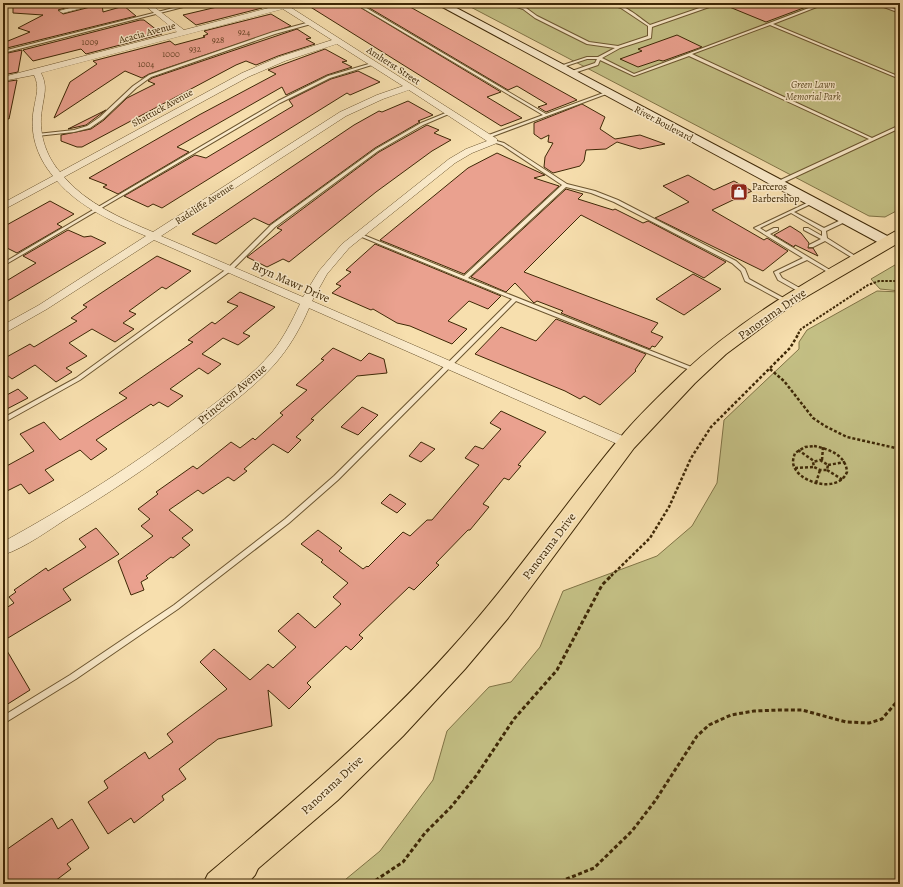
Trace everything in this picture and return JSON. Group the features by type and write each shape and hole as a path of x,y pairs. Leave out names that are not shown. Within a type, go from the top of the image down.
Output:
{"main road":[{"name":"River Boulevard","path":"440,3 845,220 894,239"},
{"name":"Panorama Drive","path":"218,884 234,874 328,790 394,727 456,661 509,599 627,443 697,371 720,350 786,302 833,273 894,239"}],"street":[{"path":"63,12 98,3"},
{"path":"145,3 183,33"},
{"name":"Acacia Avenue","path":"3,79 36,72 296,3"},
{"name":"Amherst Street","path":"284,6 490,139"},
{"name":"Shattuck Avenue","path":"3,207 245,75 282,59 338,41"},
{"name":"Bryn Mawr Drive","path":"36,72 41,79 43,86 37,111 37,135 41,151 57,177 70,190 99,210 154,236 627,443"},
{"name":"Radcliffe Avenue","path":"3,330 43,307 344,114 380,97 409,87"},
{"name":"Princeton Avenue","path":"3,549 80,504 148,460 245,386 281,349 299,321 314,286 326,267 337,254 359,234 460,156 490,139"}],"lane":[{"path":"3,52 197,3"},
{"path":"356,3 545,115"},
{"path":"506,3 524,8 536,17 588,42 618,47"},
{"path":"524,8 542,3"},
{"path":"609,3 622,7 650,26"},
{"path":"650,26 714,4 736,3"},
{"path":"564,70 587,58 599,58 634,75 825,3"},
{"path":"875,3 900,12"},
{"path":"37,135 72,131 93,125 138,83 150,76 274,33 310,23"},
{"path":"770,24 900,78"},
{"path":"564,70 597,64 599,58 618,47 650,37 650,26"},
{"path":"690,55 872,139"},
{"path":"3,265 99,210 279,102 330,77 373,64"},
{"path":"490,139 545,115 606,93"},
{"path":"3,421 78,379 230,269 273,226 377,150 422,124 449,113"},
{"path":"776,184 900,126"},
{"path":"490,139 503,144 565,185 574,186 610,198 663,224 734,262 740,266 744,276 752,284 786,302"},
{"path":"465,278 565,185"},
{"path":"811,202 756,228 833,273"},
{"path":"792,212 799,218 824,230"},
{"path":"824,230 845,220"},
{"path":"766,234 776,229"},
{"path":"806,229 858,259"},
{"path":"824,230 825,239"},
{"path":"359,234 515,299 697,371"},
{"path":"811,246 825,239"},
{"path":"798,253 804,250"},
{"path":"803,292 780,278 776,272 806,258"},
{"path":"3,720 73,677 176,607 287,521 336,478 515,299"}],"path":[{"path":"370,884 403,862 425,834 476,776 514,719 557,670 602,585 650,538 669,507 691,458 711,427 737,399 770,369 790,348 801,329 846,298 868,285 878,281 900,281"},
{"path":"770,369 784,381 812,418 824,426 847,437 900,449"},
{"path":"810,446 823,447 832,451 845,462 847,475 843,480 831,485 807,480 795,468 793,458 798,450 810,446"},
{"path":"822,460 823,447"},
{"path":"798,450 814,461 822,460 828,465 845,462"},
{"path":"814,461 814,467"},
{"path":"826,470 828,465"},
{"path":"795,468 814,467 820,470 826,470 843,480"},
{"path":"816,483 820,470"},
{"path":"554,884 594,868 632,831 655,802 697,736 708,725 731,715 781,710 802,710 846,722 869,723 882,719 900,698"}],"green space":[{"name":"Green Lawn Memorial Park","path":"463,3 900,3 900,209 885,217 869,216"},
{"path":"900,262 900,291 880,289 871,279"},
{"path":"877,291 900,292 900,884 340,884 380,851 433,780 447,731 489,687 511,682 540,647 563,591 657,556 692,526 717,483 724,420 799,349 799,342 807,330"}],"building":[{"path":"13,3 83,3 58,10 63,14 102,4 103,12 124,6 136,16 3,49 3,43 30,32 18,28 43,15 13,13"},
{"path":"234,3 254,3 262,8 196,25 183,15"},
{"path":"304,3 353,3 501,92 487,97 522,118 501,126"},
{"path":"361,3 403,3 577,100 546,112 538,107 547,104 517,86 508,90"},
{"path":"739,3 814,4 766,22 727,6 736,6"},
{"path":"271,14 291,26 149,74 142,78 125,71 54,118 70,82 97,64 93,61 170,41 175,45 205,37 203,36 208,34 204,31"},
{"path":"144,20 162,34 86,54 81,49 33,61 23,50"},
{"path":"297,29 311,38 306,39 315,44 256,65 246,61 236,65 82,147 77,147 61,141 61,135 91,129 104,120 127,98 155,84 148,81 152,78"},
{"path":"677,35 702,47 663,61 659,60 638,67 620,59 642,51 638,49"},
{"path":"325,49 347,61 342,62 352,67 327,75 286,95 282,87 177,147 189,152 118,194 103,187 107,185 89,178 199,115 276,74 268,70"},
{"path":"22,50 18,72 3,75 3,54"},
{"path":"358,71 380,82 350,95 347,93 162,208 153,204 148,207 124,196 195,155 206,158 293,106 289,100 331,79"},
{"path":"17,80 9,119 3,118 3,82"},
{"path":"408,101 433,115 418,121 420,122 375,148 269,225 254,218 216,244 192,234 354,125 379,111 382,112"},
{"path":"582,104 605,117 600,129 615,139 640,135 665,144 640,149 617,142 606,149 586,150 584,161 580,166 553,173 544,167 545,157 553,143 548,142 549,135 541,139 534,134 534,123"},
{"path":"106,110 86,125 68,129"},
{"path":"427,125 439,130 434,133 451,140 432,151 376,192 289,262 283,259 267,267 247,257 282,230 277,228 379,152"},
{"path":"497,153 545,175 534,178 559,186 464,274 380,240 468,168"},
{"path":"688,175 714,190 734,181 752,191 712,210 764,240 767,238 788,251 763,271 655,218 689,202 663,186"},
{"path":"566,189 583,194 578,199 613,210 615,209 643,223 648,221 726,262 704,278 581,215 524,272 658,323 651,332 663,337 655,347 652,346 650,349 561,313 563,311 537,301 534,303 515,283 506,292 471,277"},
{"path":"50,201 74,214 57,224 62,227 17,253 3,246 3,227"},
{"path":"790,226 801,233 809,243 808,248 813,248 818,256 795,245 794,247 774,235"},
{"path":"68,230 84,237 91,236 106,243 3,304 3,283 36,263 23,256"},
{"path":"375,244 501,296 488,309 469,301 448,321 467,329 452,344 410,326 397,323 373,309 371,310 332,293 341,286 336,284 351,272 346,270"},
{"path":"157,256 191,271 166,289 162,287 129,311 136,314 123,323 134,329 115,342 92,329 69,343 87,356 66,368 72,372 56,382 35,365 12,379 3,372 3,359 30,344 34,347 77,321 71,318 87,307 83,305"},
{"path":"693,274 721,289 684,315 656,299"},
{"path":"240,292 275,307 243,333 250,336 238,345 223,338 202,354 221,364 208,374 199,368 170,389 183,396 168,407 159,402 153,406 151,404 96,440 107,449 91,460 80,450 45,470 54,480 29,494 21,484 3,493 3,468 34,451 20,434 44,422 60,440 127,398 119,393 193,342 188,340 212,322 215,324 238,306 227,302"},
{"path":"556,319 646,354 635,370 636,371 600,405 584,396 580,399 565,391 475,354 501,327 536,341"},
{"path":"333,348 361,361 369,353 384,359 387,373 357,376 311,419 314,420 296,437 301,440 288,453 273,444 244,469 247,471 234,481 228,477 203,494 198,490 169,510 193,530 182,538 190,545 146,576 148,578 141,582 144,590 131,595 118,561 153,536 141,526 150,519 138,509 158,494 156,492 193,466 197,469 231,442 240,448 253,438 255,440 283,415 280,413 307,390 296,385 324,360 321,359"},
{"path":"18,389 28,398 3,411 3,397"},
{"path":"362,407 378,415 358,435 341,427"},
{"path":"501,411 546,432 518,465 521,466 509,480 504,478 483,504 489,507 470,530 468,530 436,563 439,565 414,590 409,587 359,635 363,638 351,650 346,646 307,683 311,687 289,709 268,690 272,726 218,739 179,769 186,779 162,796 164,800 134,823 131,818 108,834 88,802 108,788 104,781 145,752 149,759 173,742 167,734 227,689 200,662 214,649 250,680 268,664 273,668 296,647 278,631 298,613 315,628 341,604 333,597 348,583 321,562 323,560 301,544 318,530 342,548 339,551 363,569 367,566 368,567 403,532 410,536 427,520 432,520 479,465 465,458 475,446 483,449 501,429 490,423"},
{"path":"421,442 435,449 421,462 409,456"},
{"path":"390,494 406,504 397,513 381,503"},
{"path":"96,528 119,554 63,589 71,600 3,641 3,610 14,603 9,597 16,592 14,590 46,568 48,571 86,547 79,539"},
{"path":"3,644 30,690 3,707"},
{"path":"52,818 58,829 72,819 89,848 67,864 71,869 51,884 3,884 3,852"}],"place":[{"name":"Parceros Barbershop","path":"739,192"}]}
